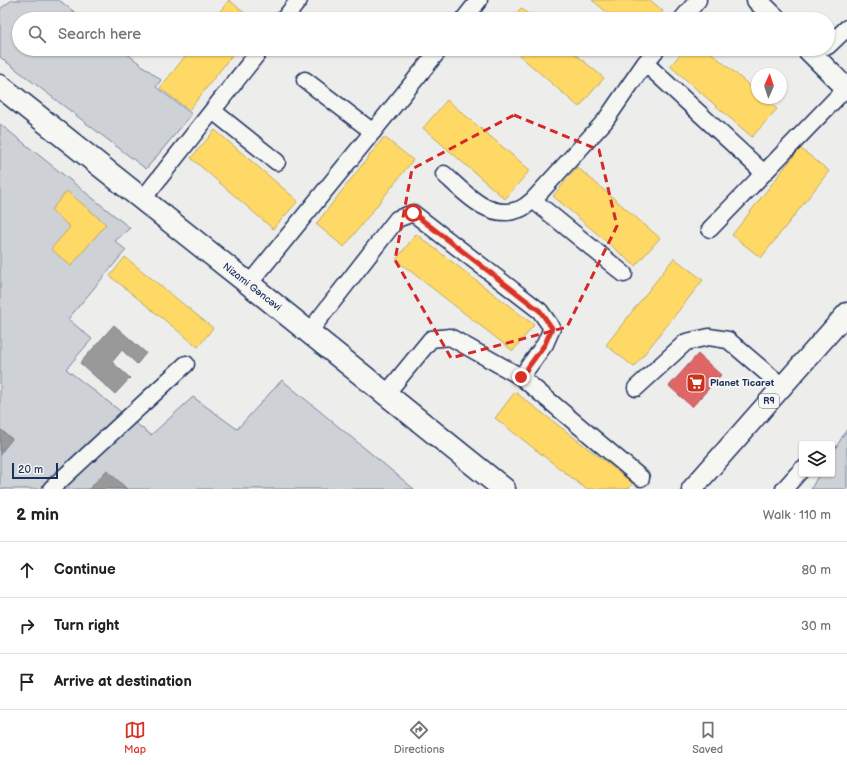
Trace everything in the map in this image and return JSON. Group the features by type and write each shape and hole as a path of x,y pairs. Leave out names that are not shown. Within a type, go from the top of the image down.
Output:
{"highway":[{"name":"Nizami Gəncəvi","path":"0,86 504,489"}],"main road":[{"path":"823,56 847,88"},
{"name":"R9","path":"696,488 782,386 847,313"}],"lane":[{"path":"290,12 299,0"},
{"path":"470,12 479,0"},
{"path":"688,12 698,0"},
{"path":"835,37 847,28"},
{"path":"142,200 256,56"},
{"path":"249,284 434,56"},
{"path":"444,174 476,202 503,213 519,210 533,200 604,121 651,56"},
{"path":"645,63 764,172"},
{"path":"305,80 373,132"},
{"path":"710,229 847,88"},
{"path":"213,111 277,162"},
{"path":"533,200 624,274"},
{"path":"309,332 397,219 413,213 540,311 552,328 545,344 521,377"},
{"path":"386,394 431,339 450,337 521,377 641,478"},
{"path":"636,388 686,342 709,337 728,340 782,386"},
{"path":"51,489 186,364"},
{"path":"784,489 799,472"}],"highlighted area":[{"path":"514,115 599,150 617,226 567,327 451,358 395,260 412,169"}],"shaded area":[{"path":"12,0 59,0 74,12 12,12 12,56 130,56 161,80 156,87 192,114 146,169 0,57 0,9"},
{"path":"0,124 130,228 115,241 126,250 68,319 92,339 66,369 151,435 193,397 237,429 282,380 414,489 0,489"},
{"path":"847,429 847,489 811,489 817,477 835,477 835,449"}],"building: Homes":[{"path":"229,0 244,12 220,12"},
{"path":"592,0 650,0 663,11 662,12 607,12"},
{"path":"521,8 526,12 517,12"},
{"path":"185,56 231,56 189,110 160,88"},
{"path":"520,56 577,56 604,78 579,107"},
{"path":"679,56 715,56 751,87 751,104 771,104 777,109 752,137 670,66"},
{"path":"447,100 530,170 505,199 423,128"},
{"path":"215,130 298,201 273,229 191,158"},
{"path":"384,137 413,160 344,247 316,224"},
{"path":"800,148 829,171 761,258 732,235"},
{"path":"577,167 660,238 635,266 553,196"},
{"path":"67,191 106,224 71,266 51,249 70,227 51,210"},
{"path":"416,234 534,325 513,351 396,260"},
{"path":"125,257 213,328 198,347 110,276"},
{"path":"674,258 703,280 634,367 606,345"},
{"path":"515,392 633,483 628,489 586,489 495,418"}],"building: Shops":[{"path":"698,354 721,375 692,407 669,386"}],"building: Industry":[{"path":"114,325 146,353 137,364 122,350 112,362 130,378 115,394 80,363"},
{"path":"0,429 12,439 0,454"},
{"path":"107,470 127,489 89,489"}],"place":[{"name":"Planet Ticarət","path":"696,383"}],"route":[{"path":"413,213 540,311 552,328 545,344 521,377"}]}
